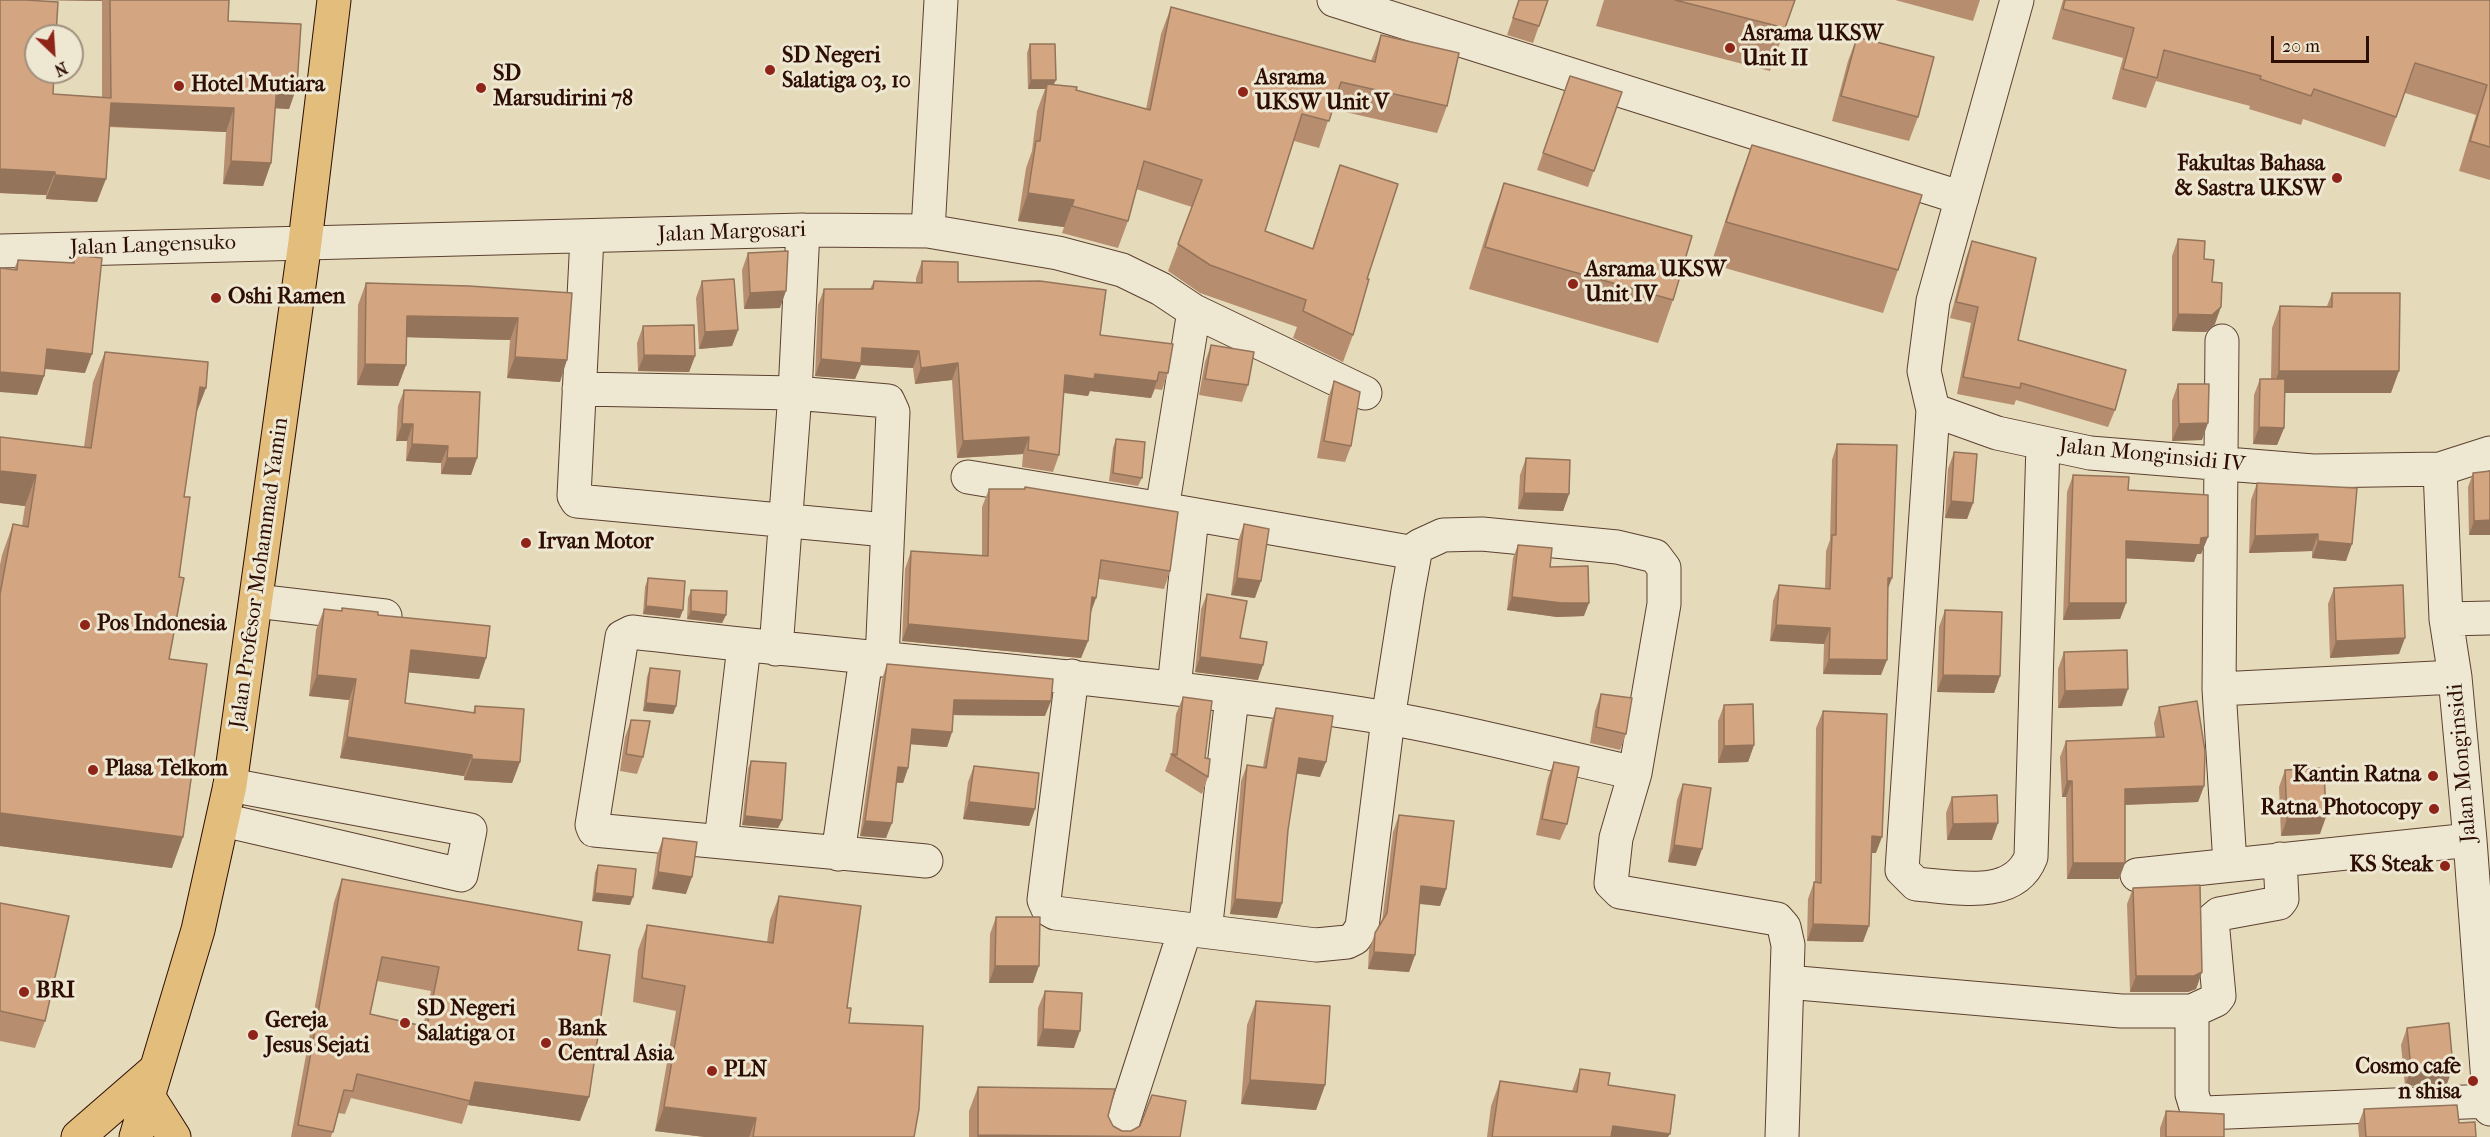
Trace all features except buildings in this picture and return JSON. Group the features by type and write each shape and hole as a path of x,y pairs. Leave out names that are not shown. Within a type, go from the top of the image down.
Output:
{"main road":[{"name":"Jalan Profesor Mohammad Yamin","path":"136,1137 198,930 230,785 305,242 334,0"},
{"path":"78,1137 151,1084 174,1137"}],"street":[{"path":"928,231 941,0"},
{"path":"1334,0 1962,198"},
{"path":"2018,0 1933,301 1925,354 1924,371 1932,410 1902,870 1916,884 1959,887 2003,885 2016,880 2026,870 2031,857 2043,443"},
{"name":"Jalan Margosari","path":"305,242 803,230 928,231 1058,252 1122,270 1161,289 1194,311 1365,393"},
{"path":"776,650 795,393 803,230"},
{"path":"587,237 573,496 577,501 786,523 886,530"},
{"name":"Jalan Langensuko","path":"0,251 305,242"},
{"path":"1173,688 1177,513 1194,311"},
{"path":"2222,341 2219,689 2230,864"},
{"path":"579,389 795,393 884,399 891,404 893,412 886,530 874,659 838,854"},
{"name":"Jalan Monginsidi IV","path":"1932,410 1997,433 2090,453 2313,471 2440,469"},
{"path":"2440,469 2490,453"},
{"name":"Jalan Monginsidi","path":"2440,469 2446,619 2455,677 2470,840 2482,901 2490,1109"},
{"path":"968,477 1414,553"},
{"path":"1072,676 1045,905 1055,914 1316,945 1339,944 1355,938 1362,927 1388,718 1414,553 1419,546 1429,540 1455,534 1617,547 1655,556 1664,568 1665,604 1635,773 1616,838 1610,876 1613,888 1620,892 1777,919 1787,935 1782,1137"},
{"path":"256,601 418,620"},
{"path":"2446,619 2490,618"},
{"path":"926,861 596,831 592,825 622,637 632,633 776,650 1072,676 1173,688 1388,718 1635,773"},
{"path":"721,841 744,646"},
{"path":"2219,689 2455,677"},
{"path":"1118,1137 1195,930 1232,697"},
{"path":"223,820 461,875 470,830 230,785"},
{"path":"2137,875 2470,840"},
{"path":"1787,982 2121,1011 2192,1011 2216,1000 2219,996 2212,920 2219,915 2279,903 2282,899 2280,859"},
{"path":"2192,1011 2192,1094 2196,1107 2205,1113 2489,1101"}],"place":[{"name":"Asrama UKSW Unit II","path":"1730,48"},
{"name":"SD Negeri Salatiga 03, 10","path":"770,70"},
{"name":"Hotel Mutiara","path":"179,86"},
{"name":"SD Marsudirini 78","path":"481,88"},
{"name":"Asrama UKSW Unit V","path":"1243,92"},
{"name":"Fakultas Bahasa & Sastra UKSW","path":"2337,178"},
{"name":"Asrama UKSW Unit IV","path":"1573,284"},
{"name":"Oshi Ramen","path":"216,298"},
{"name":"Irvan Motor","path":"526,543"},
{"name":"Pos Indonesia","path":"85,625"},
{"name":"Plasa Telkom","path":"93,770"},
{"name":"Kantin Ratna","path":"2433,776"},
{"name":"Ratna Photocopy","path":"2434,809"},
{"name":"KS Steak","path":"2445,866"},
{"name":"BRI","path":"24,992"},
{"name":"SD Negeri Salatiga 01","path":"405,1023"},
{"name":"Gereja Jesus Sejati","path":"253,1035"},
{"name":"Bank Central Asia","path":"546,1043"},
{"name":"PLN","path":"712,1071"},
{"name":"Cosmo cafe n shisa","path":"2473,1081"}]}
